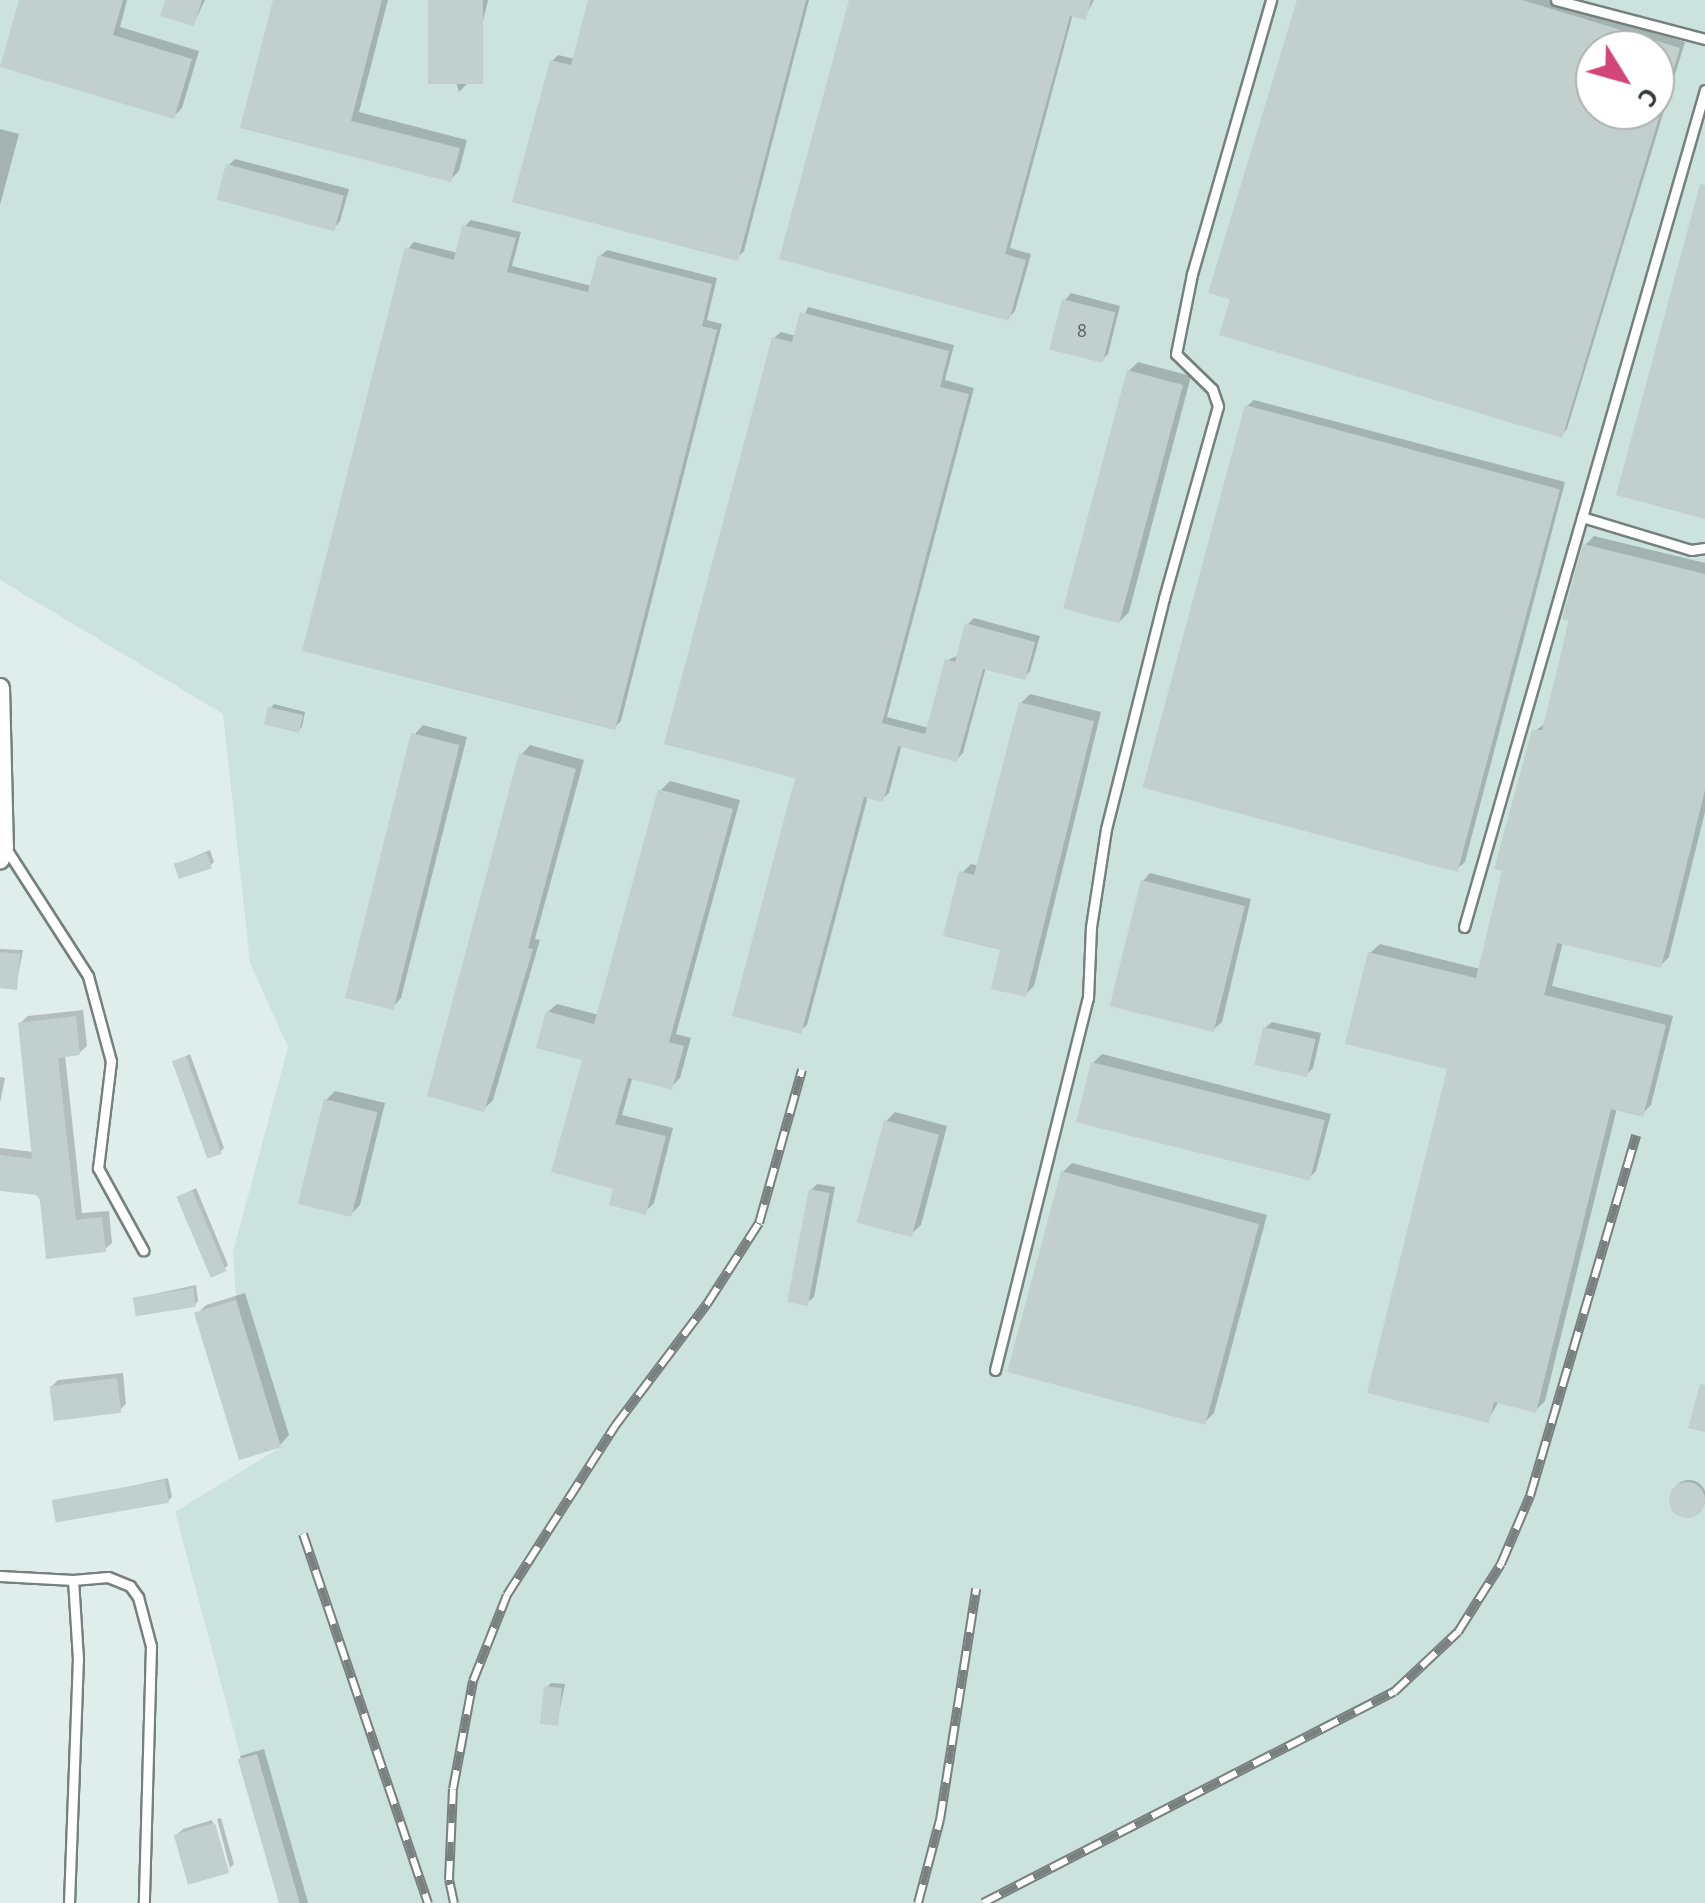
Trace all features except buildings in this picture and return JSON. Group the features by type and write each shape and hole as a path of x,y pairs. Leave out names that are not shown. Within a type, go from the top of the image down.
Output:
{"street":[{"path":"0,688 2,853"}],"lane":[{"path":"995,1370 1088,998 1091,927 1106,830 1164,598 1218,406 1212,389 1176,354 1192,274 1271,0"},
{"path":"1556,0 1705,39"},
{"path":"1464,927 1705,90"},
{"path":"1582,518 1691,550 1705,548"},
{"path":"2,853 88,976 111,1061 98,1168 143,1250"},
{"path":"0,1576 72,1580 108,1577 130,1586 148,1627 151,1667 144,1903"},
{"path":"69,1903 78,1660 72,1580"}],"shaded area":[{"path":"0,0 1705,0 1705,1903 280,1903 175,1512 281,1447 236,1300 233,1252 288,1047 250,963 223,714 0,580"}],"railway":[{"path":"454,1903 449,1880 453,1789 473,1681 507,1595 615,1426 707,1304 759,1223 802,1070"},
{"path":"983,1903 1394,1692 1458,1632 1501,1564 1530,1496 1636,1135"},
{"path":"303,1534 428,1903"},
{"path":"918,1903 940,1820 976,1589"}]}
